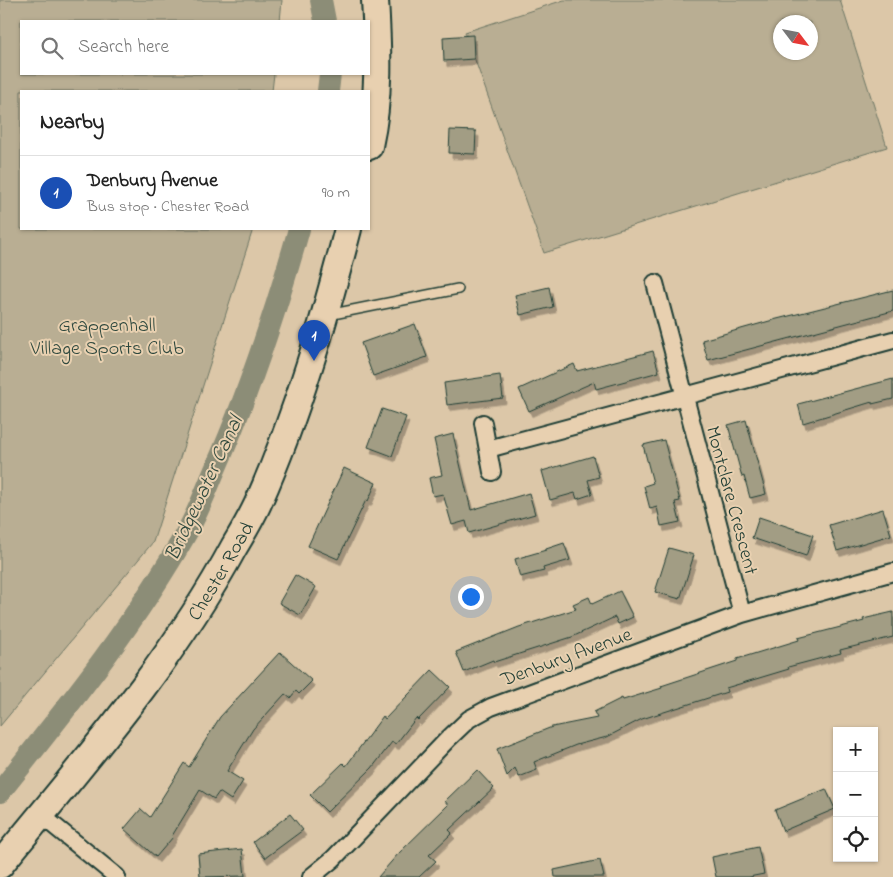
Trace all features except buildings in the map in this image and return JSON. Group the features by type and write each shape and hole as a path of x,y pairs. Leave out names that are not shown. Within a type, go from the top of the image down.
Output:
{"main road":[{"path":"370,142 375,119 379,61 375,0"},
{"name":"Chester Road","path":"0,865 118,721 174,646 218,576 259,502 295,412 325,316 348,230"}],"street":[{"name":"Montclare Crescent","path":"655,283 742,614"},
{"path":"488,449 893,340"},
{"path":"483,423 492,472"},
{"name":"Denbury Avenue","path":"311,877 333,859 469,719 490,707 742,614 893,572"},
{"path":"41,815 117,877"}],"lane":[{"path":"325,316 458,289"}],"green space":[{"name":"Grappenhall Village Sports Club","path":"0,0 282,0 280,20 20,20 20,75 274,75 272,90 20,90 20,230 253,230 153,542 0,726"},
{"path":"564,0 840,0 887,147 544,253 465,32"}],"waterway":[{"name":"Bridgewater Canal","path":"321,0 325,20"},
{"name":"Bridgewater Canal","path":"328,90 330,75"},
{"name":"Bridgewater Canal","path":"0,792 75,697 123,632 146,599 192,523 227,442 250,382 299,230"}],"place":[{"name":"Denbury Avenue","path":"314,361"}]}
